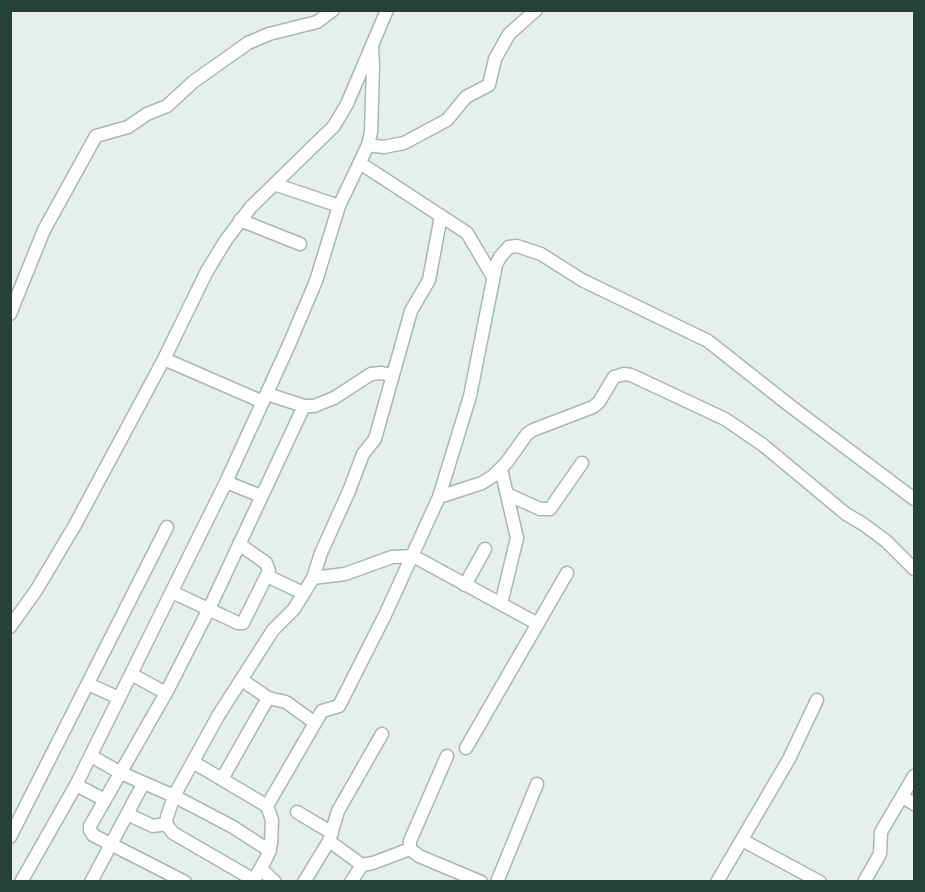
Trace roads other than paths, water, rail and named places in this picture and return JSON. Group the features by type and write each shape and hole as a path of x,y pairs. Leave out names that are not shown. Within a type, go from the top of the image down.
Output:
{"street":[{"path":"10,314 47,224 96,136 128,127 147,114 167,106 193,82 258,38 317,22 333,10"},
{"path":"10,627 37,589 75,525 164,358 207,271 240,220 334,126 342,115 387,10"},
{"path":"368,145 384,147 404,143 447,120 466,97 489,85 495,59 509,34 536,10"},
{"path":"21,882 91,756 226,482 316,281 339,207 368,145 373,120 372,46"},
{"path":"360,163 467,233 493,277"},
{"path":"274,184 339,207"},
{"path":"166,824 174,796 242,680 273,630 291,613 313,578 321,553 363,454 375,439 411,311 429,280 441,216"},
{"path":"240,220 300,244"},
{"path":"267,806 325,709 339,706 413,556 439,497 470,396 493,277 505,250 517,246 541,254 582,280 697,334 915,499"},
{"path":"164,358 265,398 304,406 325,403 371,374 392,375"},
{"path":"439,497 482,483 501,469 527,434 593,407 599,402 614,377 624,374 631,375 714,413 750,436 837,507 886,541 915,568"},
{"path":"181,881 93,835 90,826 166,693 209,609 304,406"},
{"path":"507,494 540,509 550,508 582,463"},
{"path":"501,469 517,538 501,604"},
{"path":"226,482 261,496"},
{"path":"10,837 167,526"},
{"path":"172,592 238,623 243,623 269,572 266,563 239,544"},
{"path":"465,585 485,549"},
{"path":"313,578 345,574 392,556 413,556 538,624"},
{"path":"466,748 567,573"},
{"path":"267,576 303,593"},
{"path":"131,674 166,693"},
{"path":"242,680 268,698 286,702 315,723"},
{"path":"88,684 119,698"},
{"path":"222,779 268,698"},
{"path":"717,882 789,759 817,700"},
{"path":"304,882 330,837 338,811 382,734"},
{"path":"91,756 233,827 270,851"},
{"path":"447,756 410,841 410,849 413,853 473,880"},
{"path":"166,824 173,833 253,881 270,851 272,820 267,806 193,762"},
{"path":"864,882 880,854 881,832 915,776"},
{"path":"91,882 143,784"},
{"path":"497,882 537,784"},
{"path":"76,785 105,800"},
{"path":"903,796 915,804"},
{"path":"297,812 362,865"},
{"path":"127,814 153,826 166,824"},
{"path":"742,840 820,882"},
{"path":"351,882 362,865 410,849"},
{"path":"261,869 275,882"}]}
